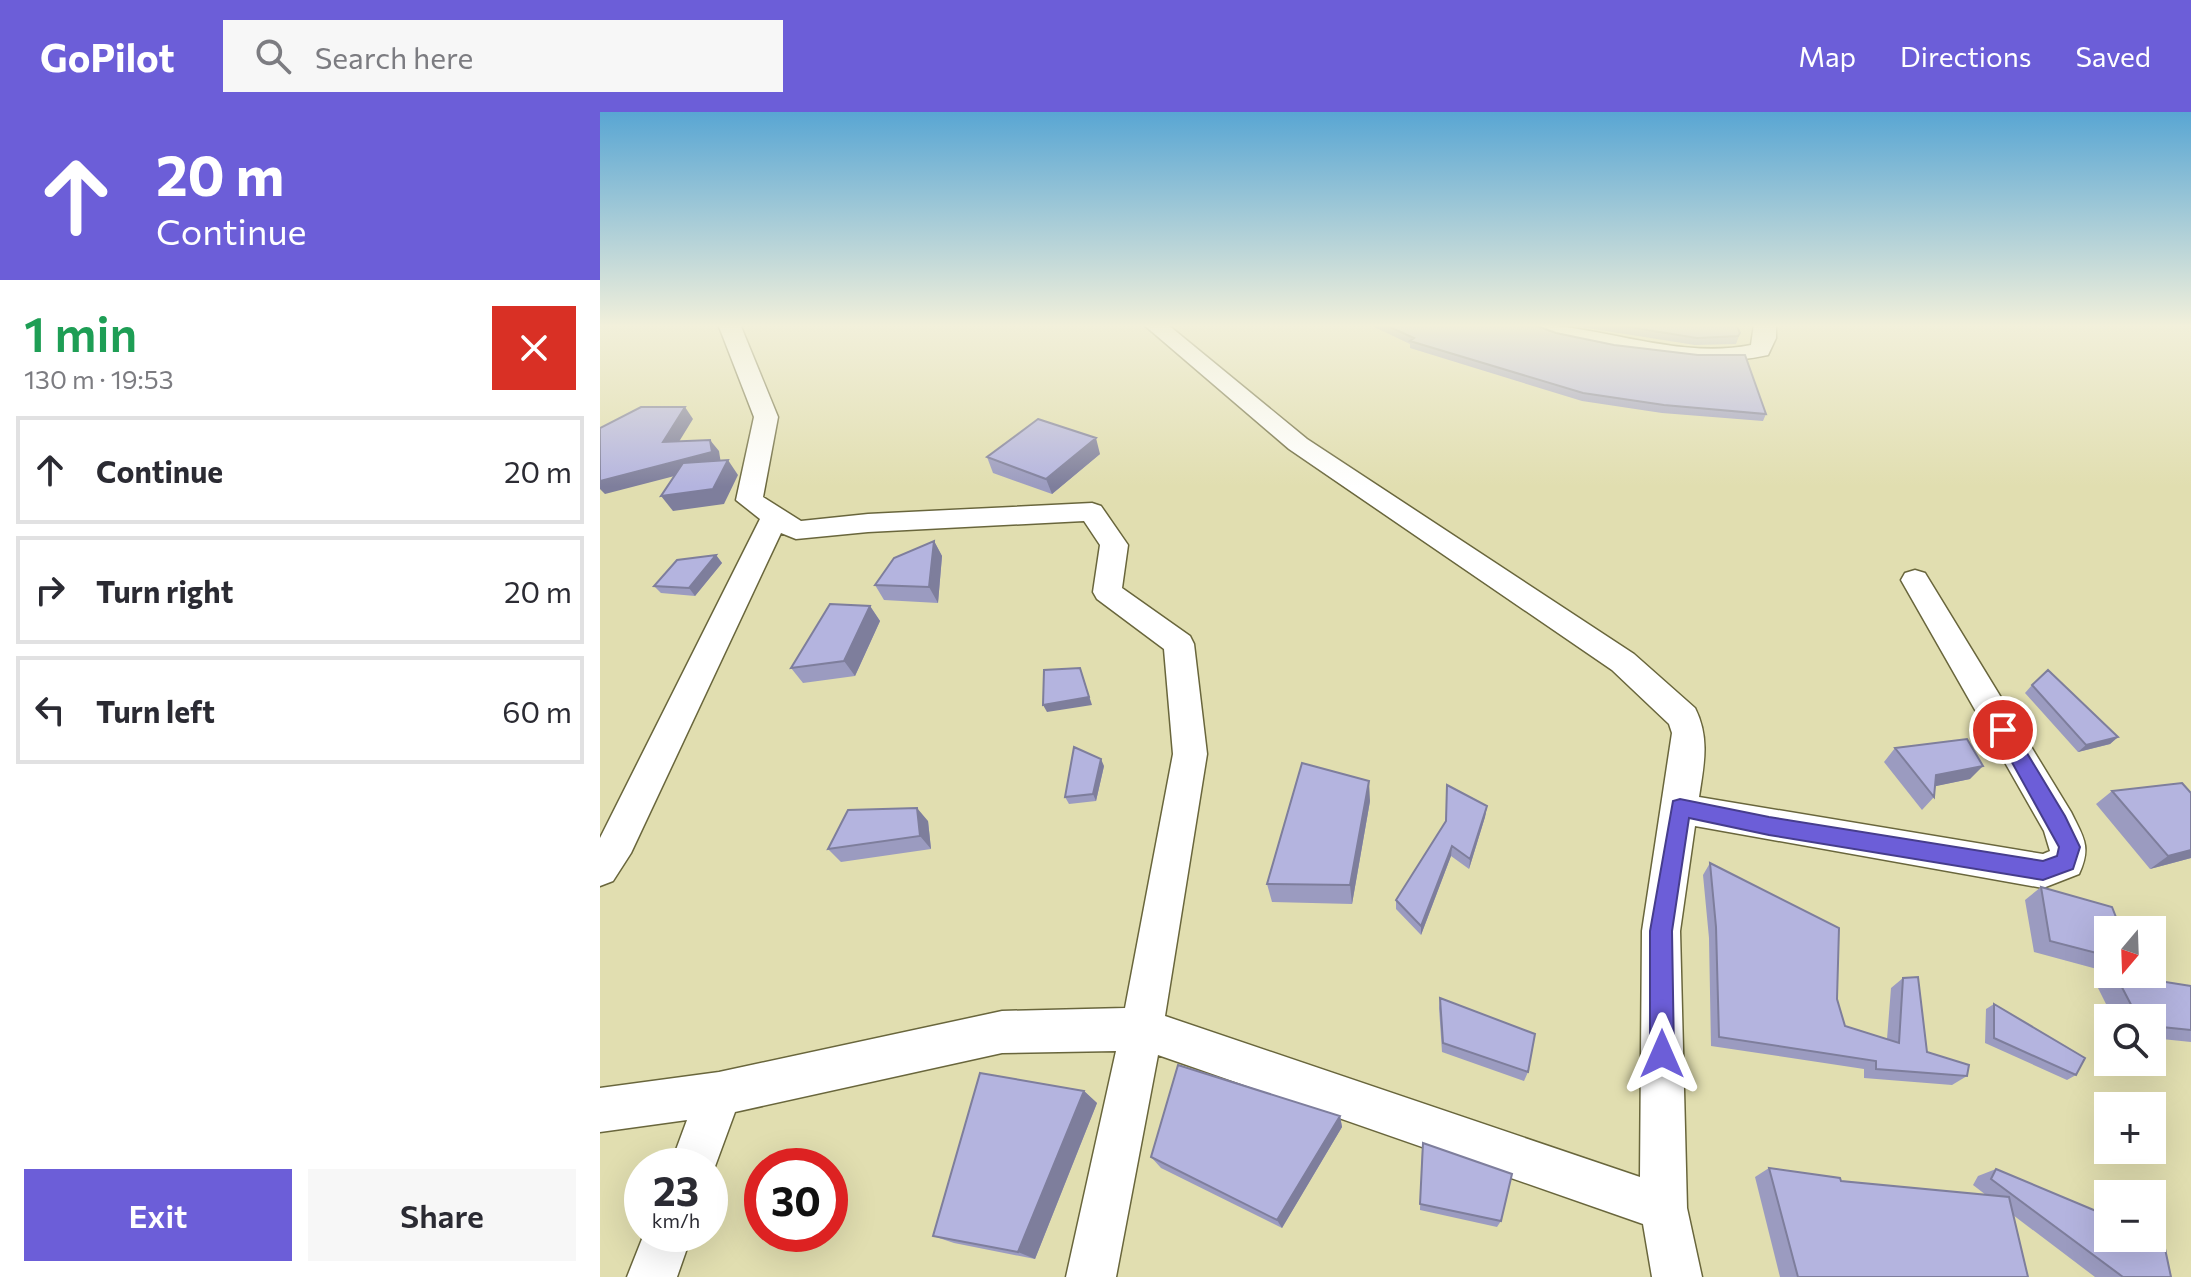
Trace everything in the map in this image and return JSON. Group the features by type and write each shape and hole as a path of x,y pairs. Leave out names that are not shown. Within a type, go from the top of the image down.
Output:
{"street":[{"path":"751,378 766,417 749,500 775,517 796,530 868,523 1092,512 1114,545 1107,592 1179,644 1190,754 1142,1029 1091,1277"},
{"path":"1219,378 1298,444 1623,662 1683,717 1689,733 1661,931 1663,1208 1677,1277"},
{"path":"600,869 618,842 775,517"},
{"path":"1680,808 1769,826 2043,871 2066,862 2069,847 2058,823 1915,580"},
{"path":"600,1110 719,1094 1002,1032 1142,1029 1663,1208"},
{"path":"700,1148 719,1094"},
{"path":"652,1277 661,1252"}],"building":[{"path":"1534,378 1753,378 1766,414 1664,405 1583,393"},
{"path":"641,407 685,407 663,442 710,440 712,452 600,481 600,428"},
{"path":"1038,419 1096,438 1046,479 987,457"},
{"path":"728,460 713,489 661,496 683,463"},
{"path":"934,541 929,587 875,585 894,558"},
{"path":"716,555 689,588 654,586 677,560"},
{"path":"830,604 870,606 844,661 791,668"},
{"path":"1080,668 1089,697 1043,705 1044,670"},
{"path":"2048,670 2118,737 2086,745 2032,685"},
{"path":"1967,739 1983,766 1936,775 1934,797 1895,748"},
{"path":"1074,747 1101,759 1093,794 1065,797"},
{"path":"1302,763 1369,781 1350,885 1267,884"},
{"path":"2182,783 2191,793 2191,850 2168,856 2112,791"},
{"path":"1447,785 1487,806 1470,859 1452,846 1421,926 1396,900 1446,821"},
{"path":"917,808 920,836 828,849 848,810"},
{"path":"1710,863 1839,928 1837,999 1845,1026 1899,1043 1903,978 1918,977 1927,1052 1969,1065 1967,1076 1876,1069 1876,1061 1719,1037 1716,927"},
{"path":"2041,887 2112,907 2116,916 2094,916 2094,952 2050,941"},
{"path":"2166,982 2191,986 2191,1030 2166,1027 2166,1004 2131,1004 2122,988 2166,988"},
{"path":"1440,998 1535,1034 1528,1072 1443,1043"},
{"path":"1994,1004 2085,1058 2076,1075 1994,1038"},
{"path":"1178,1065 1340,1116 1277,1220 1151,1157"},
{"path":"980,1073 1084,1091 1018,1252 933,1236"},
{"path":"1423,1143 1512,1174 1501,1221 1420,1204"},
{"path":"1769,1168 1840,1178 1841,1181 2009,1197 2028,1277 1798,1277"},
{"path":"1996,1169 2094,1210 2094,1252 2166,1252 2171,1277 2123,1277 1991,1179"}],"route":[{"path":"1662,1054 1661,931 1680,808 1769,826 2043,871 2066,862 2069,847 2003,730"}]}
